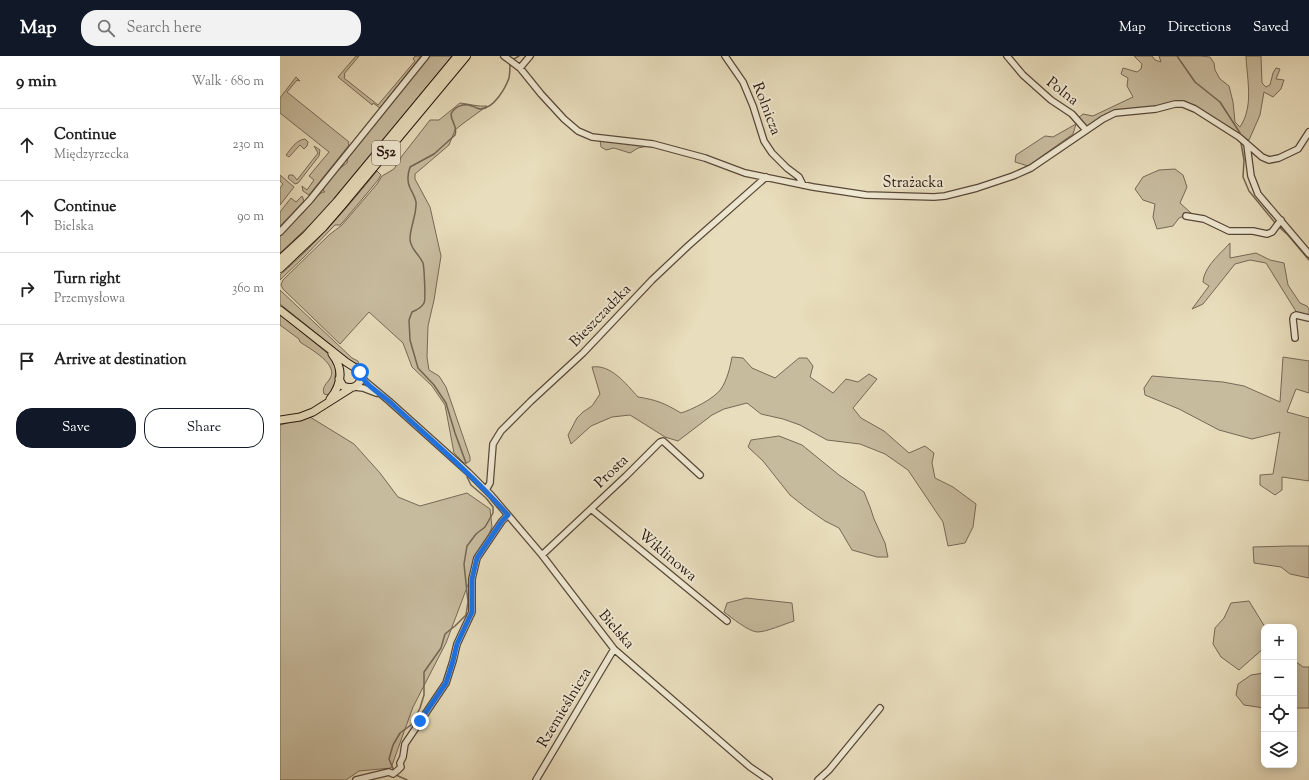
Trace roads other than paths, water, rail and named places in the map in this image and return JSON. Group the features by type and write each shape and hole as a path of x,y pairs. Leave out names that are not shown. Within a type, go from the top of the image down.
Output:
{"highway":[{"name":"S52","path":"280,260 337,202 458,56"},
{"name":"S52","path":"280,268 303,247 342,205 466,56"}],"main road":[{"path":"280,310 358,370 361,375 359,383 317,410 304,415 280,420"},
{"path":"325,346 334,356 339,365 338,388 327,404"},
{"path":"352,388 343,386 339,376 341,370 345,367 353,366"}],"street":[{"path":"280,232 310,200 426,56"},
{"name":"Strażacka","path":"504,56 520,68 564,119 578,131 592,137 653,144 705,158 745,173 802,185 866,195 945,196 992,183 1031,168 1086,130 1115,113 1156,109 1175,104 1183,104 1194,109 1239,137 1262,157 1269,160 1279,158 1298,149 1309,132"},
{"path":"520,68 530,56"},
{"name":"Rolnicza","path":"725,56 743,82 754,106 764,140 772,154 799,177 802,185"},
{"name":"Polna","path":"1007,56 1023,75 1051,100 1072,114 1086,130"},
{"path":"1248,145 1251,176 1258,194 1278,224 1309,254"},
{"name":"Bieszczadzka","path":"486,490 490,483 493,444 501,431 583,353 652,280 766,177"},
{"path":"1186,216 1204,219 1229,231 1253,231 1267,234 1272,232 1278,224"},
{"path":"1295,338 1294,316 1309,318"},
{"path":"361,375 365,381 385,398"},
{"path":"352,388 364,388 385,398"},
{"name":"Bielska","path":"385,398 486,490 542,555 614,649 750,768 769,780"},
{"name":"Prosta","path":"542,555 660,442 663,441 700,475"},
{"name":"Wiklinowa","path":"591,509 727,622"},
{"path":"391,773 403,757 405,744 446,683 457,644 472,612 472,579 477,558 502,521 508,515"},
{"name":"Rzemieślnicza","path":"536,780 614,649"},
{"path":"818,780 829,770 880,708"},
{"path":"356,780 391,773 401,767 400,763"}],"waterway":[{"path":"512,60 519,56"},
{"path":"1177,56 1195,82 1220,102 1240,133"},
{"path":"466,463 446,403 434,385 418,368 410,340 409,320 412,312 424,303 425,290 423,263 410,243 410,234 416,202 409,186 408,175 410,167 434,154 455,135 456,129 451,114 455,109 466,105 481,109 486,108 495,102 509,78 510,62"},
{"path":"1241,143 1244,160 1243,177 1249,191 1276,224"},
{"path":"1279,227 1288,235 1309,260"},
{"path":"394,771 389,759 393,745 400,733 411,725 420,708 424,695 424,672 441,648 445,634 466,615 468,602 464,564 467,546 476,534 485,527 493,513 493,507 486,498 471,485 467,477"},
{"path":"396,775 407,780"}]}
